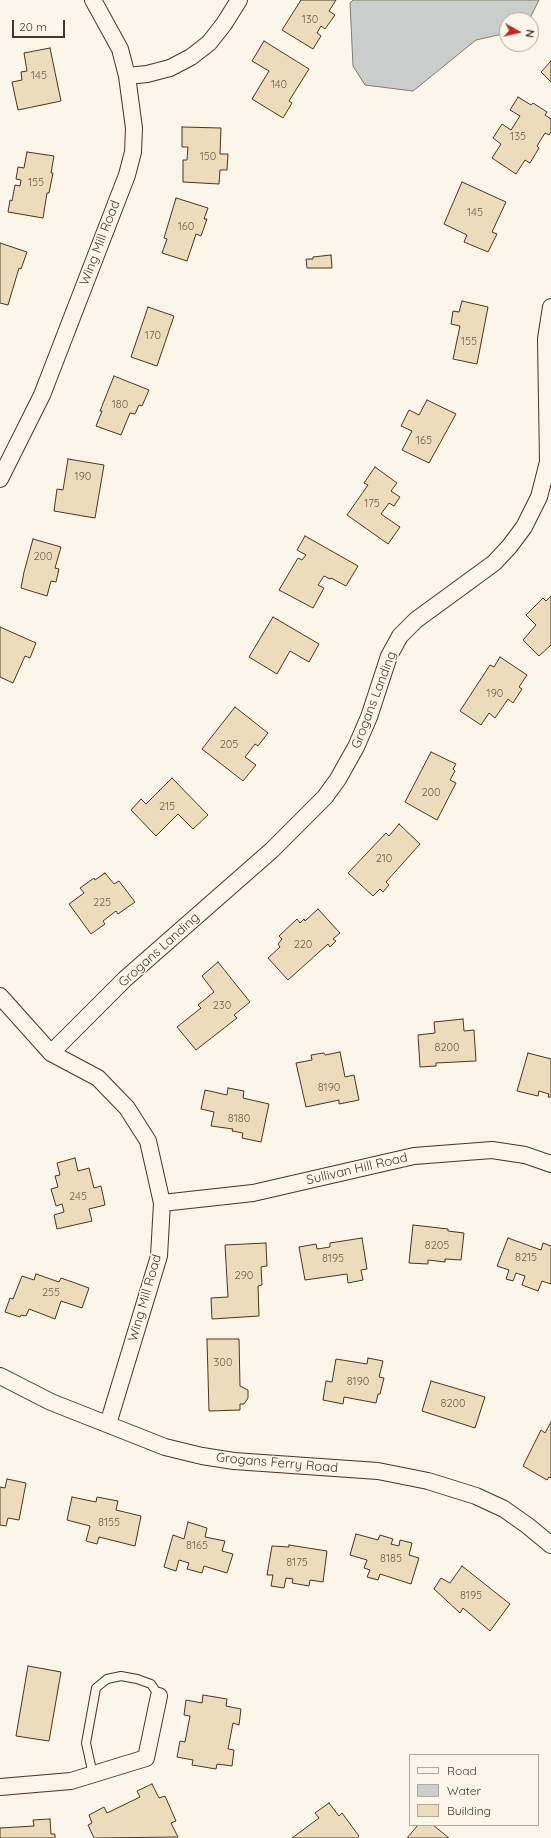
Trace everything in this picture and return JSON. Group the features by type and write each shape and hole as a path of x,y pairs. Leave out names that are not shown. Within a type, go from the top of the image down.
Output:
{"street":[{"name":"Wing Mill Road","path":"0,479 42,395 127,175 133,152 134,128 127,76 120,49 93,0"},
{"path":"127,76 147,74 170,68 191,57 209,42 224,24 240,0"},
{"name":"Grogans Landing","path":"51,1053 126,979 272,850 325,797 338,779 356,747 369,717 389,656 400,636 416,620 494,563 509,547 524,527 539,497 548,462 546,339 551,307"},
{"name":"Wing Mill Road","path":"0,996 51,1053 98,1078 127,1108 148,1141 162,1204 159,1256 108,1424"},
{"name":"Sullivan Hill Road","path":"162,1204 254,1193 414,1156 492,1150 525,1155 551,1164"},
{"name":"Grogans Ferry Road","path":"0,1376 51,1402 165,1447 202,1456 234,1461 378,1471 428,1481 476,1496 504,1509 551,1545"},
{"path":"0,1786 71,1781 146,1758 159,1696"}],"lane":[{"path":"92,1775 86,1743 96,1688 107,1679 121,1676 137,1679 151,1684 159,1696"}],"water":[{"path":"353,0 539,0 533,12 499,12 499,35 476,40 413,91 365,85 353,66 350,3"}],"building":[{"path":"301,0 336,0 329,11 335,15 325,29 321,26 317,33 321,36 313,49 282,30"},
{"path":"264,41 309,69 289,101 292,103 283,118 252,99 269,71 252,61"},
{"path":"50,48 61,101 18,110 12,82 22,80 21,72 27,71 24,53"},
{"path":"551,61 551,82 541,72"},
{"path":"518,97 531,105 533,103 547,112 545,115 551,119 551,132 549,135 545,133 537,146 539,148 530,163 525,160 516,174 492,158 501,144 493,138 502,124 511,130 520,116 510,110"},
{"path":"182,127 221,128 220,154 228,154 227,170 220,170 219,184 183,182 183,160 187,160 188,147 182,147"},
{"path":"27,152 54,156 51,173 53,173 49,193 47,193 43,218 8,212 15,185 20,186 21,180 16,179 18,167 24,168"},
{"path":"462,182 506,202 492,232 497,234 488,252 464,242 467,235 444,224"},
{"path":"176,198 208,208 204,219 207,219 201,236 196,234 187,261 162,253 167,239 164,238"},
{"path":"0,243 27,252 21,269 19,268 8,305 0,303"},
{"path":"331,255 332,268 307,268 306,259"},
{"path":"462,301 488,307 477,364 453,359 460,326 451,324 453,311 459,312"},
{"path":"148,307 174,316 157,366 131,357"},
{"path":"114,376 149,390 142,406 139,405 135,414 130,413 121,435 96,426 102,411 100,411"},
{"path":"427,400 456,414 429,463 402,450 412,431 401,426 409,410 419,415"},
{"path":"68,459 104,465 95,518 54,511 57,489 63,490"},
{"path":"375,467 397,483 391,491 400,497 394,506 389,503 381,514 400,527 388,544 347,515 368,485 364,483"},
{"path":"305,536 358,566 346,586 324,576 318,585 324,588 313,608 279,590 298,558 302,560 306,555 297,550"},
{"path":"33,539 61,547 55,568 59,569 56,582 51,581 47,596 21,588"},
{"path":"551,596 551,645 539,656 523,640 536,625 526,615 543,598 546,601"},
{"path":"273,617 319,644 309,662 290,651 277,674 249,657"},
{"path":"0,627 36,643 30,658 25,656 13,683 0,677"},
{"path":"500,657 527,675 519,687 522,689 513,703 508,699 495,718 489,713 481,725 460,711 490,665 494,667"},
{"path":"235,707 268,733 258,746 255,744 245,757 256,765 243,781 202,749"},
{"path":"431,752 456,764 453,769 455,771 450,780 456,783 437,820 405,802"},
{"path":"172,778 208,815 193,829 178,814 156,836 131,810 141,799 146,804"},
{"path":"399,824 420,844 386,882 389,885 383,892 380,889 373,896 348,873 386,833 389,836"},
{"path":"105,873 114,884 119,881 135,902 118,914 116,911 103,921 105,924 91,934 69,904 84,893 80,888 94,878 95,880"},
{"path":"318,909 340,933 333,939 336,941 330,947 328,944 288,980 268,958 280,947 278,944 282,939 279,936 297,919 300,923 304,919 305,921"},
{"path":"218,962 250,1002 234,1015 237,1018 196,1050 177,1027 201,1008 198,1005 214,992 202,976"},
{"path":"463,1019 464,1031 474,1030 476,1061 436,1063 436,1066 420,1067 418,1035 435,1033 434,1022"},
{"path":"340,1052 345,1077 354,1075 359,1100 339,1104 339,1100 306,1107 296,1063 312,1060 311,1055 324,1053 325,1055"},
{"path":"528,1053 551,1059 551,1097 548,1097 549,1094 539,1091 538,1096 517,1091"},
{"path":"228,1088 244,1091 243,1098 269,1104 261,1142 242,1138 243,1133 232,1131 233,1129 211,1126 214,1112 201,1109 205,1090 227,1095"},
{"path":"75,1158 78,1171 89,1168 94,1188 101,1186 105,1205 89,1209 92,1221 57,1229 54,1215 64,1212 62,1204 56,1206 51,1189 58,1187 55,1176 60,1175 57,1163"},
{"path":"413,1225 448,1229 448,1231 464,1233 461,1260 445,1259 445,1262 428,1260 428,1264 409,1263"},
{"path":"362,1238 367,1269 361,1270 363,1280 348,1283 347,1274 305,1280 299,1247 316,1244 317,1249 330,1247 330,1243"},
{"path":"508,1238 541,1250 543,1243 551,1246 551,1284 542,1281 538,1291 522,1285 525,1276 516,1273 513,1281 506,1279 509,1270 497,1266"},
{"path":"266,1243 267,1266 261,1267 262,1285 258,1286 259,1316 212,1319 211,1298 228,1297 225,1245"},
{"path":"36,1274 59,1282 61,1278 89,1288 82,1308 61,1301 55,1319 29,1309 26,1316 21,1315 20,1317 5,1312 10,1298 13,1299 22,1276 34,1280"},
{"path":"207,1339 239,1339 240,1386 248,1390 248,1398 244,1404 240,1404 240,1410 209,1411"},
{"path":"368,1358 383,1361 379,1377 384,1378 376,1403 344,1397 343,1404 323,1400 326,1381 332,1382 336,1359 367,1364"},
{"path":"431,1381 485,1397 475,1428 422,1411"},
{"path":"551,1422 551,1478 549,1477 547,1480 523,1466 541,1430 545,1433"},
{"path":"7,1479 26,1483 19,1520 8,1518 6,1526 0,1525 0,1487 5,1488"},
{"path":"72,1497 96,1502 97,1497 118,1501 116,1510 141,1516 135,1546 99,1537 97,1544 86,1541 90,1526 67,1520"},
{"path":"188,1522 207,1528 205,1537 225,1541 222,1551 233,1554 227,1573 204,1566 202,1573 187,1569 189,1563 179,1560 176,1571 164,1567 173,1535 184,1539"},
{"path":"356,1534 378,1540 380,1535 393,1539 391,1544 399,1546 400,1540 412,1543 409,1555 419,1558 411,1584 380,1574 378,1580 367,1577 370,1570 364,1568 367,1560 350,1555"},
{"path":"289,1545 327,1551 323,1582 310,1580 309,1586 292,1583 293,1579 286,1578 284,1588 271,1586 273,1575 267,1575 272,1546 289,1547"},
{"path":"462,1566 510,1604 490,1631 463,1608 460,1613 434,1589 441,1578 450,1583"},
{"path":"28,1666 61,1672 49,1741 16,1736"},
{"path":"203,1695 227,1699 226,1706 241,1709 239,1725 233,1723 228,1749 234,1750 232,1766 217,1764 216,1769 192,1765 193,1760 177,1757 180,1741 185,1742 190,1716 184,1715 186,1700 202,1703"},
{"path":"152,1784 159,1798 165,1796 176,1821 171,1823 178,1837 94,1838 88,1825 92,1823 89,1815 104,1807 107,1813 140,1797 137,1791"},
{"path":"329,1803 339,1816 342,1813 359,1836 357,1838 292,1838 319,1818 315,1813"},
{"path":"50,1819 51,1834 55,1834 55,1838 0,1838 0,1828 34,1826 33,1820"},
{"path":"417,1826 434,1826 449,1838 407,1838"}]}
